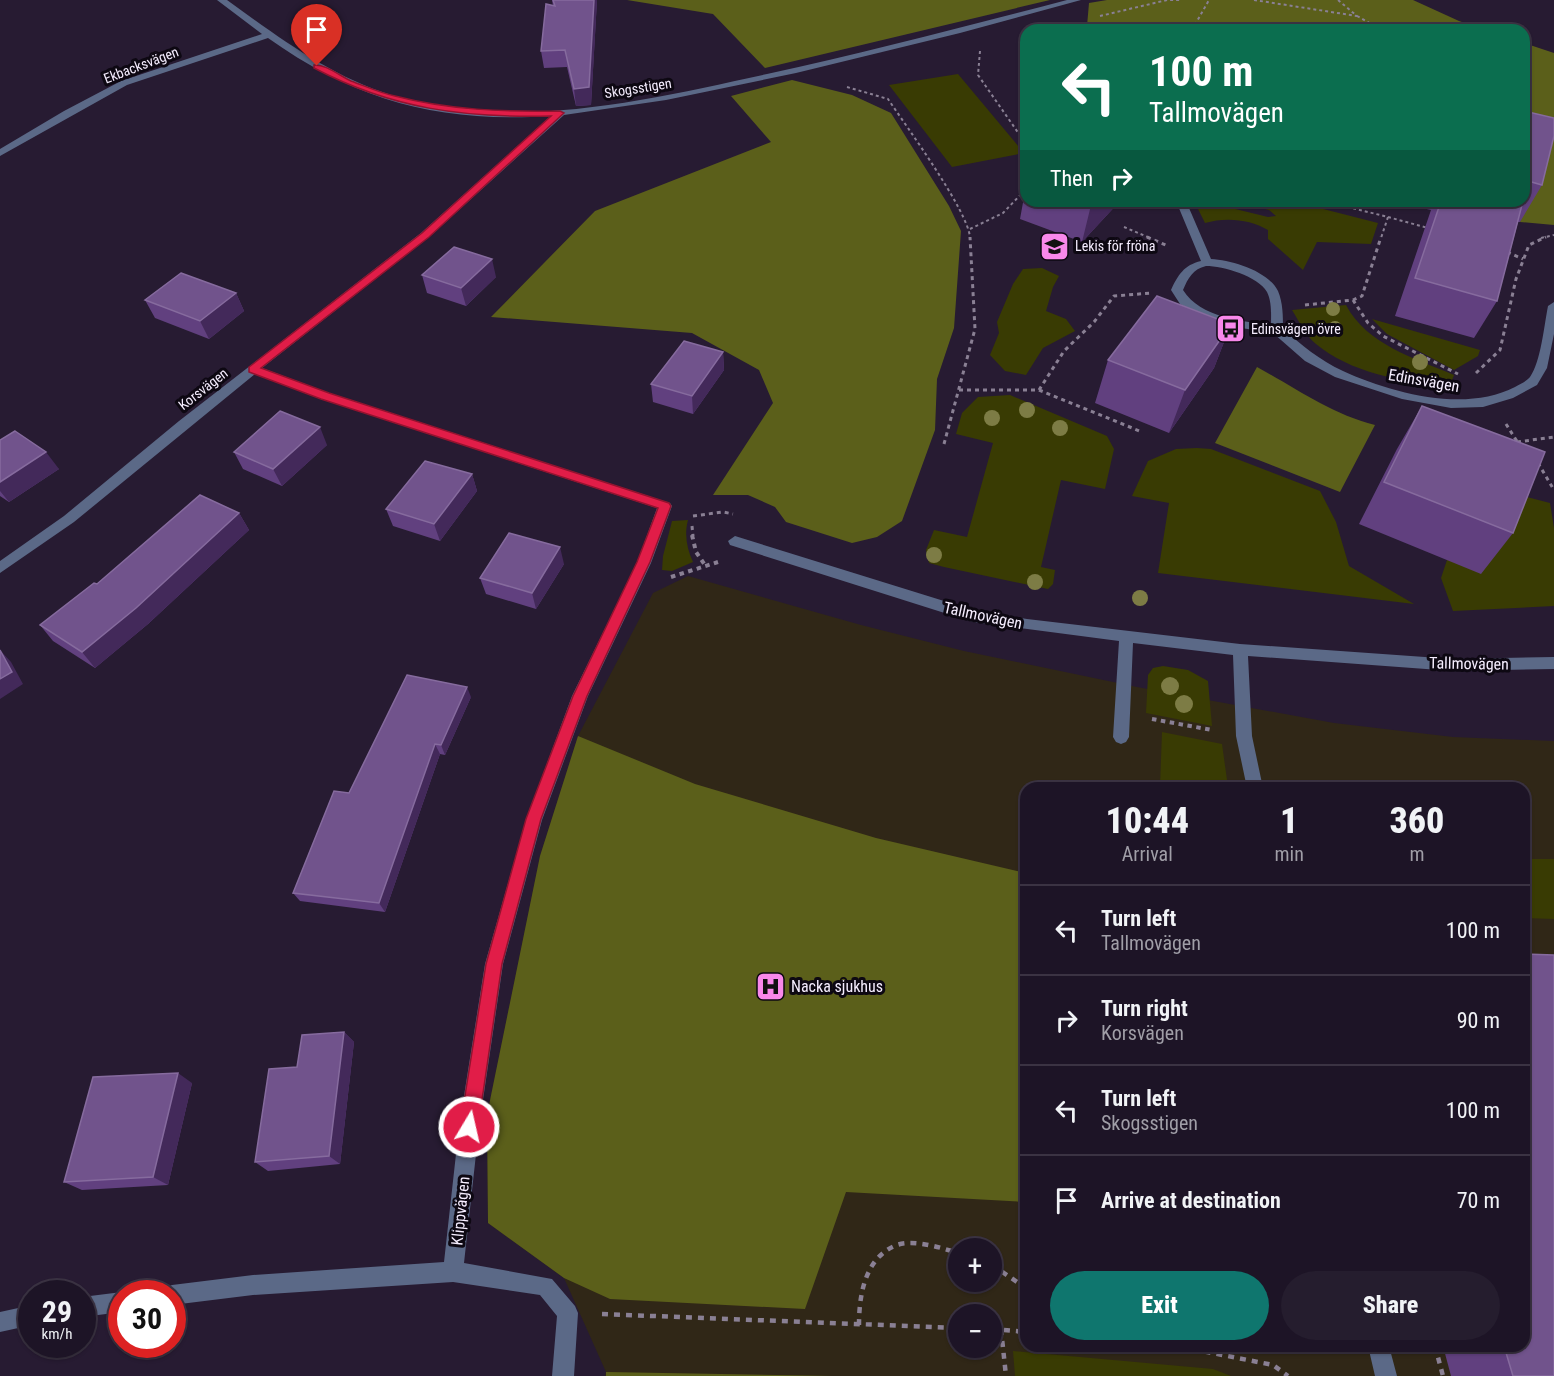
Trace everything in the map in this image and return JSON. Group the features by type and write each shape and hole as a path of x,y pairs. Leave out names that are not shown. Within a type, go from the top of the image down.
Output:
{"street":[{"name":"Skogsstigen","path":"221,0 302,58 346,82 390,98 441,109 508,115 560,113 680,95 820,65 1077,0"},
{"name":"Ekbacksvägen","path":"0,153 67,113 124,83 268,35"},
{"name":"Korsvägen","path":"0,568 69,519 253,369 425,235 560,113"},
{"path":"1183,207 1207,262"},
{"path":"1207,262 1232,265 1270,287 1276,301 1277,330 1219,321 1184,301 1177,290 1180,278 1188,267 1207,262"},
{"name":"Edinsvägen","path":"1277,330 1309,358 1347,378 1402,395 1451,404 1483,404 1509,396 1533,382 1541,368 1554,306"},
{"name":"Klippvägen","path":"253,369 325,396 664,506 644,562 580,696 534,819 494,964 469,1127 453,1272"},
{"name":"Tallmovägen","path":"735,541 973,616 1125,638 1240,650 1453,665 1554,663"},
{"path":"1121,737 1125,638"},
{"path":"1240,650 1244,736 1254,782"},
{"path":"186,1293 253,1285 453,1272 545,1286 568,1313 563,1376"},
{"path":"0,1322 18,1318"},
{"path":"1380,1352 1386,1376"}],"path":[{"path":"1091,18 1167,0 1180,0"},
{"path":"1195,24 1209,0"},
{"path":"1254,0 1357,16"},
{"path":"1338,0 1357,16 1371,24"},
{"path":"980,43 978,75 1019,134"},
{"path":"844,86 888,99 952,196 970,229 975,329 944,444"},
{"path":"970,229 1003,213 1020,195"},
{"path":"1348,207 1430,228"},
{"path":"1298,306 1353,300 1362,296 1389,217"},
{"path":"1124,227 1176,249"},
{"path":"1468,379 1500,350 1522,259 1529,245 1554,235"},
{"path":"1505,252 1522,259"},
{"path":"1040,390 1064,351 1094,322 1114,296 1140,293"},
{"path":"1353,300 1368,323 1383,336 1459,375"},
{"path":"959,390 1040,390 1142,432"},
{"path":"1503,419 1516,442 1524,447"},
{"path":"1516,442 1554,436"},
{"path":"1538,462 1554,490"},
{"path":"705,565 697,555 692,539 692,526 696,517 723,512 742,517"},
{"path":"1122,713 1212,730"},
{"path":"859,1325 859,1299 872,1263 898,1245 930,1245 948,1250"},
{"path":"1002,1272 1020,1284"},
{"path":"568,1313 948,1328"},
{"path":"1002,1329 1020,1331"},
{"path":"1002,1338 1006,1376"},
{"path":"1207,1352 1273,1365 1287,1376"},
{"path":"1437,1352 1443,1376"}],"shaded area":[{"path":"958,74 1020,148 1020,154 952,167 889,85"},
{"path":"1197,207 1227,207 1268,217 1276,216 1269,210 1257,207 1315,207 1378,223 1371,244 1317,242 1303,270 1268,239 1268,230 1261,226 1237,220 1205,223"},
{"path":"1042,268 1059,276 1046,311 1066,319 1075,331 1043,348 1026,375 1005,371 990,355 999,333 997,322 1013,284 1023,269"},
{"path":"1346,305 1355,319 1379,340 1408,356 1454,375 1451,383 1398,379 1346,362 1316,344 1305,332 1292,310"},
{"path":"1372,319 1480,350 1478,356 1454,370 1387,334"},
{"path":"1010,395 1107,436 1114,449 1105,489 1061,480 1041,567 1055,570 1053,584 1048,589 929,563 926,550 934,530 967,537 993,443 956,434 962,413 978,397"},
{"path":"1176,449 1211,449 1320,491 1336,522 1349,566 1414,604 1158,573 1169,503 1132,496 1148,461"},
{"path":"1511,493 1550,503 1554,528 1554,606 1453,611 1441,578 1447,560"},
{"path":"688,520 687,542 693,562 672,571 662,570 663,556 672,521"},
{"name":"Nacka sjukhus","path":"688,576 861,625 964,651 1137,687 1334,723 1453,737 1554,741 1554,1376 605,1376 606,1372 564,1278 488,1223 487,1115 540,856 578,736 653,593"},
{"path":"1163,666 1188,670 1208,681 1212,726 1146,713 1148,675 1153,668"},
{"path":"1162,732 1222,744 1227,782 1160,782"},
{"path":"1530,859 1554,859 1554,919 1530,918"},
{"path":"1013,1351 1213,1369 1231,1376 1015,1376"}],"green space":[{"path":"627,0 1050,0 765,68 713,14"},
{"path":"1107,0 1413,0 1468,24 1087,24 1089,3"},
{"path":"1530,45 1554,53 1554,225 1520,222 1524,207 1530,207"},
{"path":"792,80 852,95 891,113 949,206 961,231 954,328 937,379 935,430 902,521 877,537 852,543 786,522 775,507 748,495 713,495 773,403 759,370 692,333 491,317 595,211 771,142 731,96"},
{"path":"1257,367 1314,400 1343,414 1375,425 1340,492 1215,443"},
{"path":"578,736 695,784 876,838 1020,872 1020,1202 846,1192 805,1309 610,1299 564,1278 488,1223 487,1115 540,856"},
{"path":"606,1372 833,1376 606,1376"}],"building":[{"path":"553,0 594,0 589,87 574,89 565,50 541,51 546,4 555,6"},
{"path":"1530,112 1554,118 1554,136 1542,185 1530,182"},
{"path":"1439,207 1521,207 1497,301 1415,278"},
{"path":"454,247 492,259 461,288 422,275"},
{"path":"181,273 236,293 200,321 145,300"},
{"path":"1157,296 1231,324 1185,390 1108,360"},
{"path":"684,341 723,352 692,396 651,384"},
{"path":"1422,406 1545,452 1513,533 1384,482"},
{"path":"280,411 320,427 273,469 234,452"},
{"path":"15,431 46,452 0,482 0,440"},
{"path":"425,461 472,474 434,524 386,509"},
{"path":"200,495 239,513 136,608 82,652 40,625 94,583 97,584"},
{"path":"509,533 560,547 532,593 480,578"},
{"path":"0,650 12,672 0,679"},
{"path":"407,675 467,687 441,745 435,744 379,903 293,893 334,791 349,793"},
{"path":"1530,954 1554,955 1554,1376 1513,1376 1506,1352 1530,1352"},
{"path":"344,1032 329,1156 255,1162 269,1069 297,1067 302,1035"},
{"path":"178,1073 153,1177 64,1182 93,1077"}],"place":[{"name":"Lekis för fröna","path":"1054,246"},
{"name":"Edinsvägen övre","path":"1230,329"},
{"name":"Nacka sjukhus","path":"770,986"}],"route":[{"path":"317,66 346,82 390,98 441,109 508,115 560,113 425,235 253,369 325,396 664,506 644,562 580,696 534,819 494,964 469,1127"}]}
